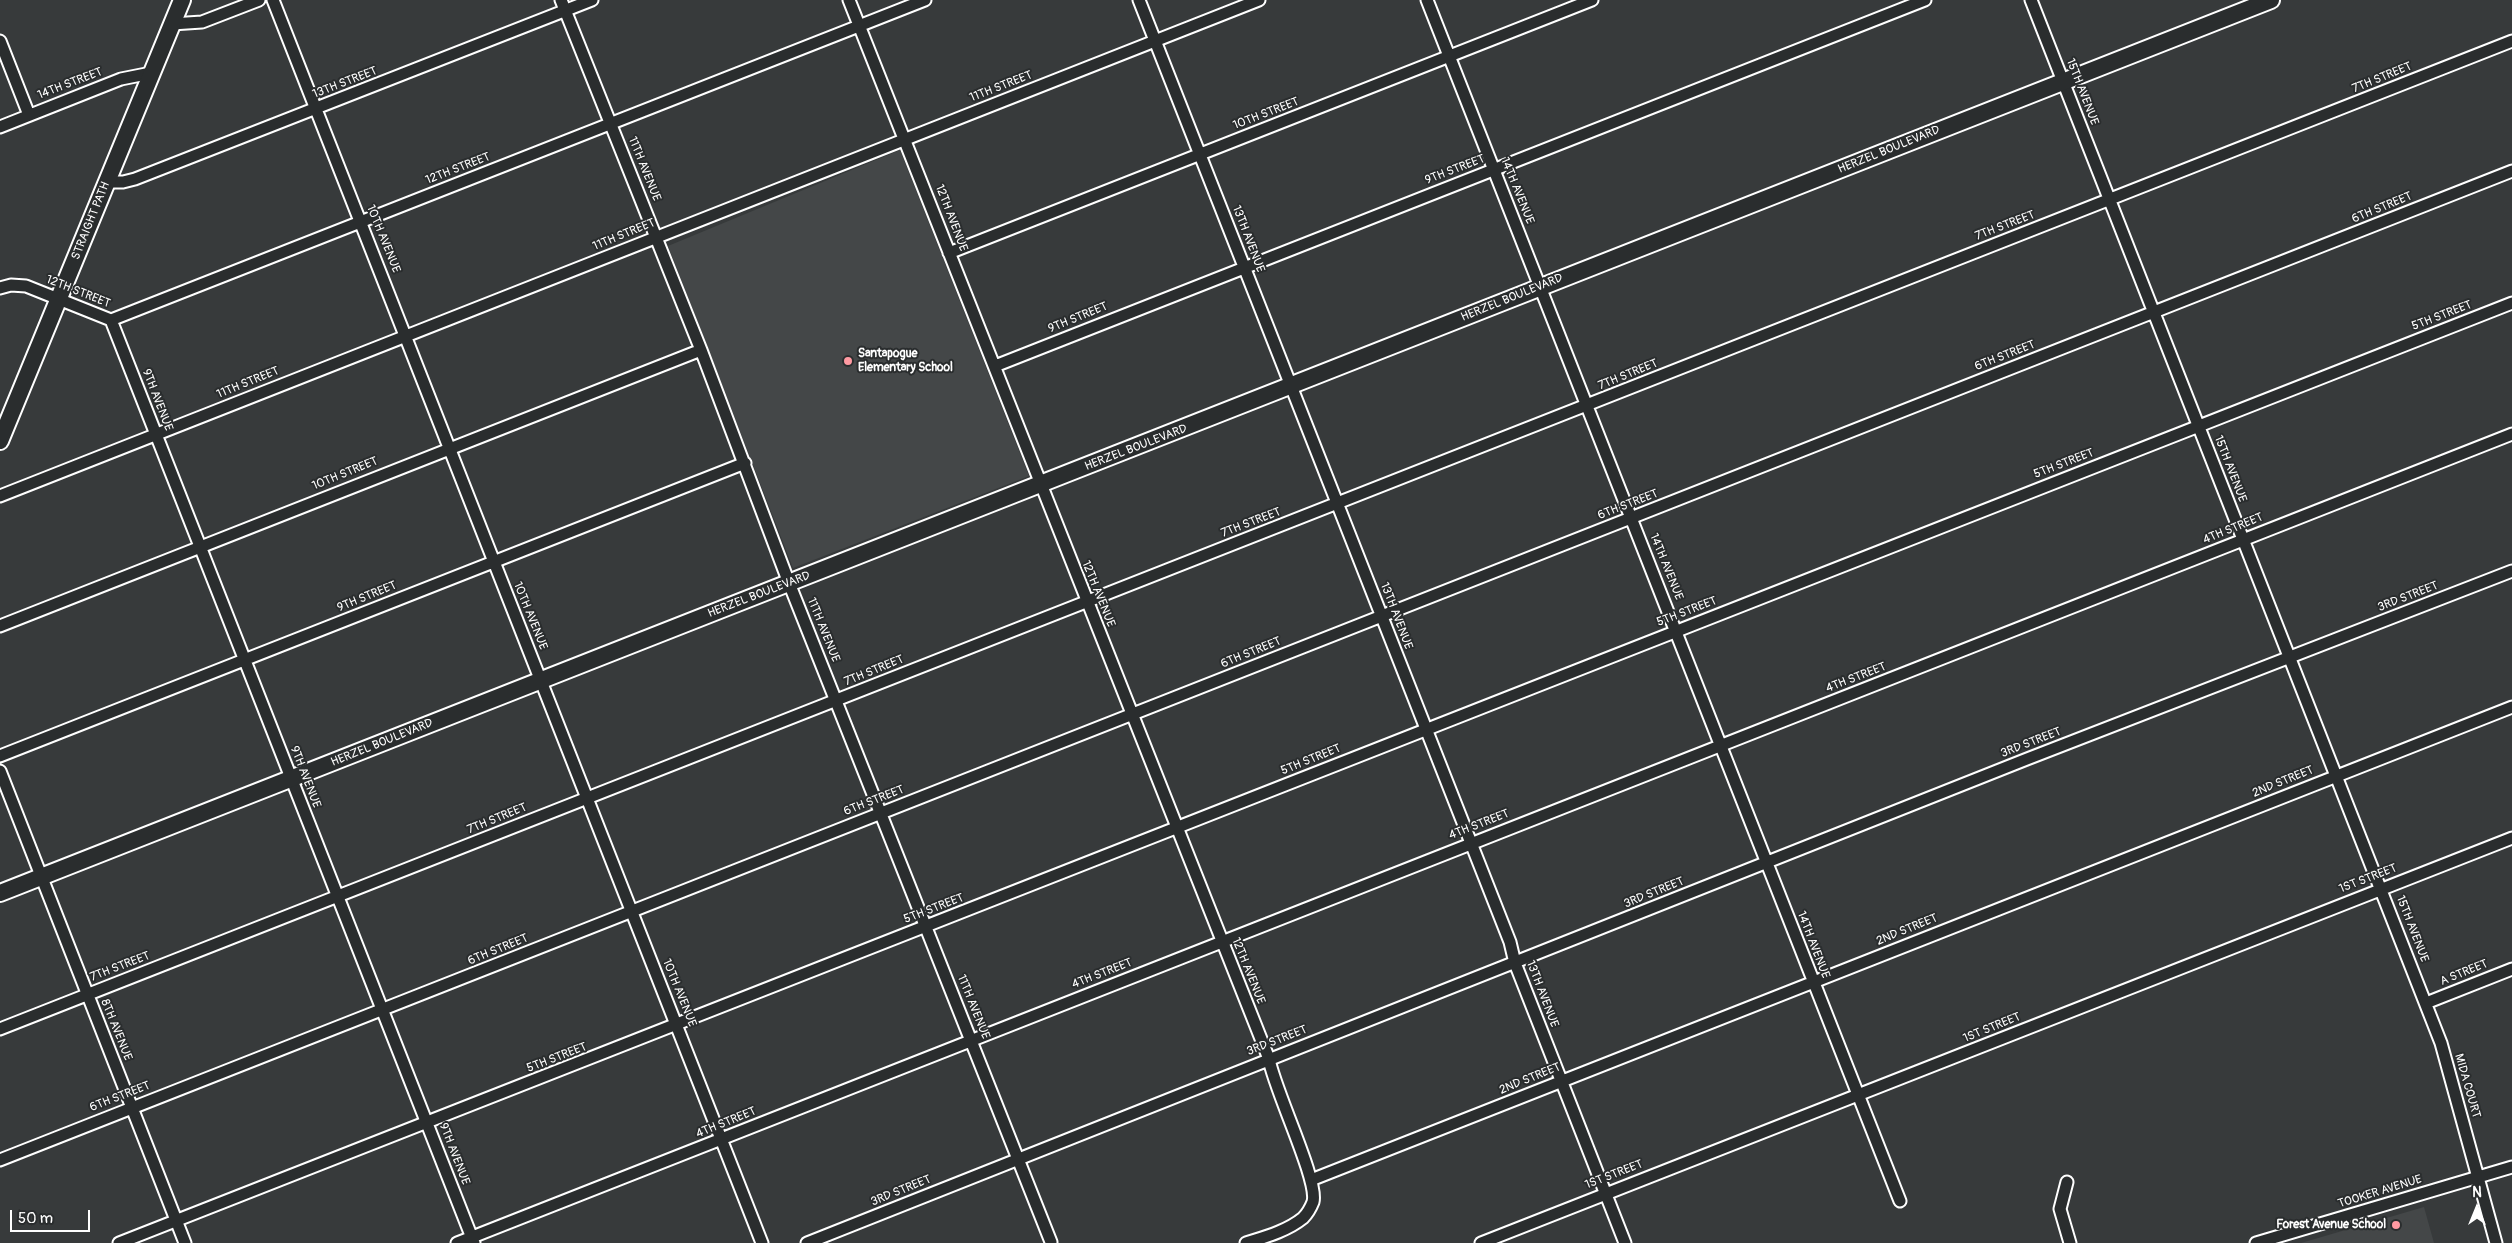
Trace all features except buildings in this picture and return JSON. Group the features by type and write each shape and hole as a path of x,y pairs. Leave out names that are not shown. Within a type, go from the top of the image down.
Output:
{"street":[{"name":"STRAIGHT PATH","path":"0,441 182,0"},
{"path":"172,24 202,22 259,0"},
{"name":"10TH AVENUE","path":"273,0 451,448 493,562 542,680 762,1243"},
{"name":"13TH STREET","path":"106,182 123,182 135,179 315,109 563,5 592,0"},
{"name":"12TH AVENUE","path":"849,0 906,139 1086,602 1269,1059 1272,1078 1311,1180 1313,1201 1304,1217 1289,1227 1246,1243"},
{"name":"12TH STREET","path":"0,288 21,285 112,320 925,0"},
{"name":"13TH AVENUE","path":"1139,0 1510,942 1515,963 1625,1243"},
{"name":"11TH STREET","path":"0,496 1260,0"},
{"name":"14TH AVENUE","path":"1427,0 1900,1201"},
{"name":"10TH STREET","path":"950,253 1592,0"},
{"name":"9TH STREET","path":"995,366 1925,0"},
{"name":"15TH AVENUE","path":"2031,0 2426,1003"},
{"name":"HERZEL BOULEVARD","path":"0,893 1291,387 1540,286 2271,0"},
{"name":"11TH AVENUE","path":"563,5 701,350 789,583 1051,1242"},
{"path":"0,41 29,115"},
{"name":"7TH STREET","path":"0,1029 2512,41"},
{"name":"14TH STREET","path":"0,127 121,79 151,73"},
{"name":"6TH STREET","path":"0,1160 1132,716 2512,171"},
{"name":"5TH STREET","path":"120,1243 677,1026 2512,303"},
{"name":"9TH AVENUE","path":"112,320 472,1240"},
{"name":"10TH STREET","path":"0,626 701,350"},
{"name":"4TH STREET","path":"457,1243 472,1240 972,1040 2512,434"},
{"name":"9TH STREET","path":"0,756 745,463"},
{"name":"3RD STREET","path":"807,1243 1766,863 2512,571"},
{"name":"2ND STREET","path":"1311,1180 2512,707"},
{"name":"8TH AVENUE","path":"0,771 185,1243"},
{"name":"1ST STREET","path":"1481,1243 2512,838"},
{"name":"A STREET","path":"2426,1003 2512,969"},
{"name":"MIDA COURT","path":"2426,1003 2441,1042 2496,1243"},
{"name":"TOOKER AVENUE","path":"2256,1243 2512,1167"},
{"path":"2067,1182 2060,1208 2070,1243"}],"shaded area":[{"name":"Santapogue Elementary School","path":"900,150 1029,476 793,568 668,246"},
{"name":"Forest Avenue School","path":"2424,1207 2434,1243 2301,1243"}],"place":[{"name":"Santapogue Elementary School","path":"848,361"},
{"name":"Forest Avenue School","path":"2396,1225"}]}
